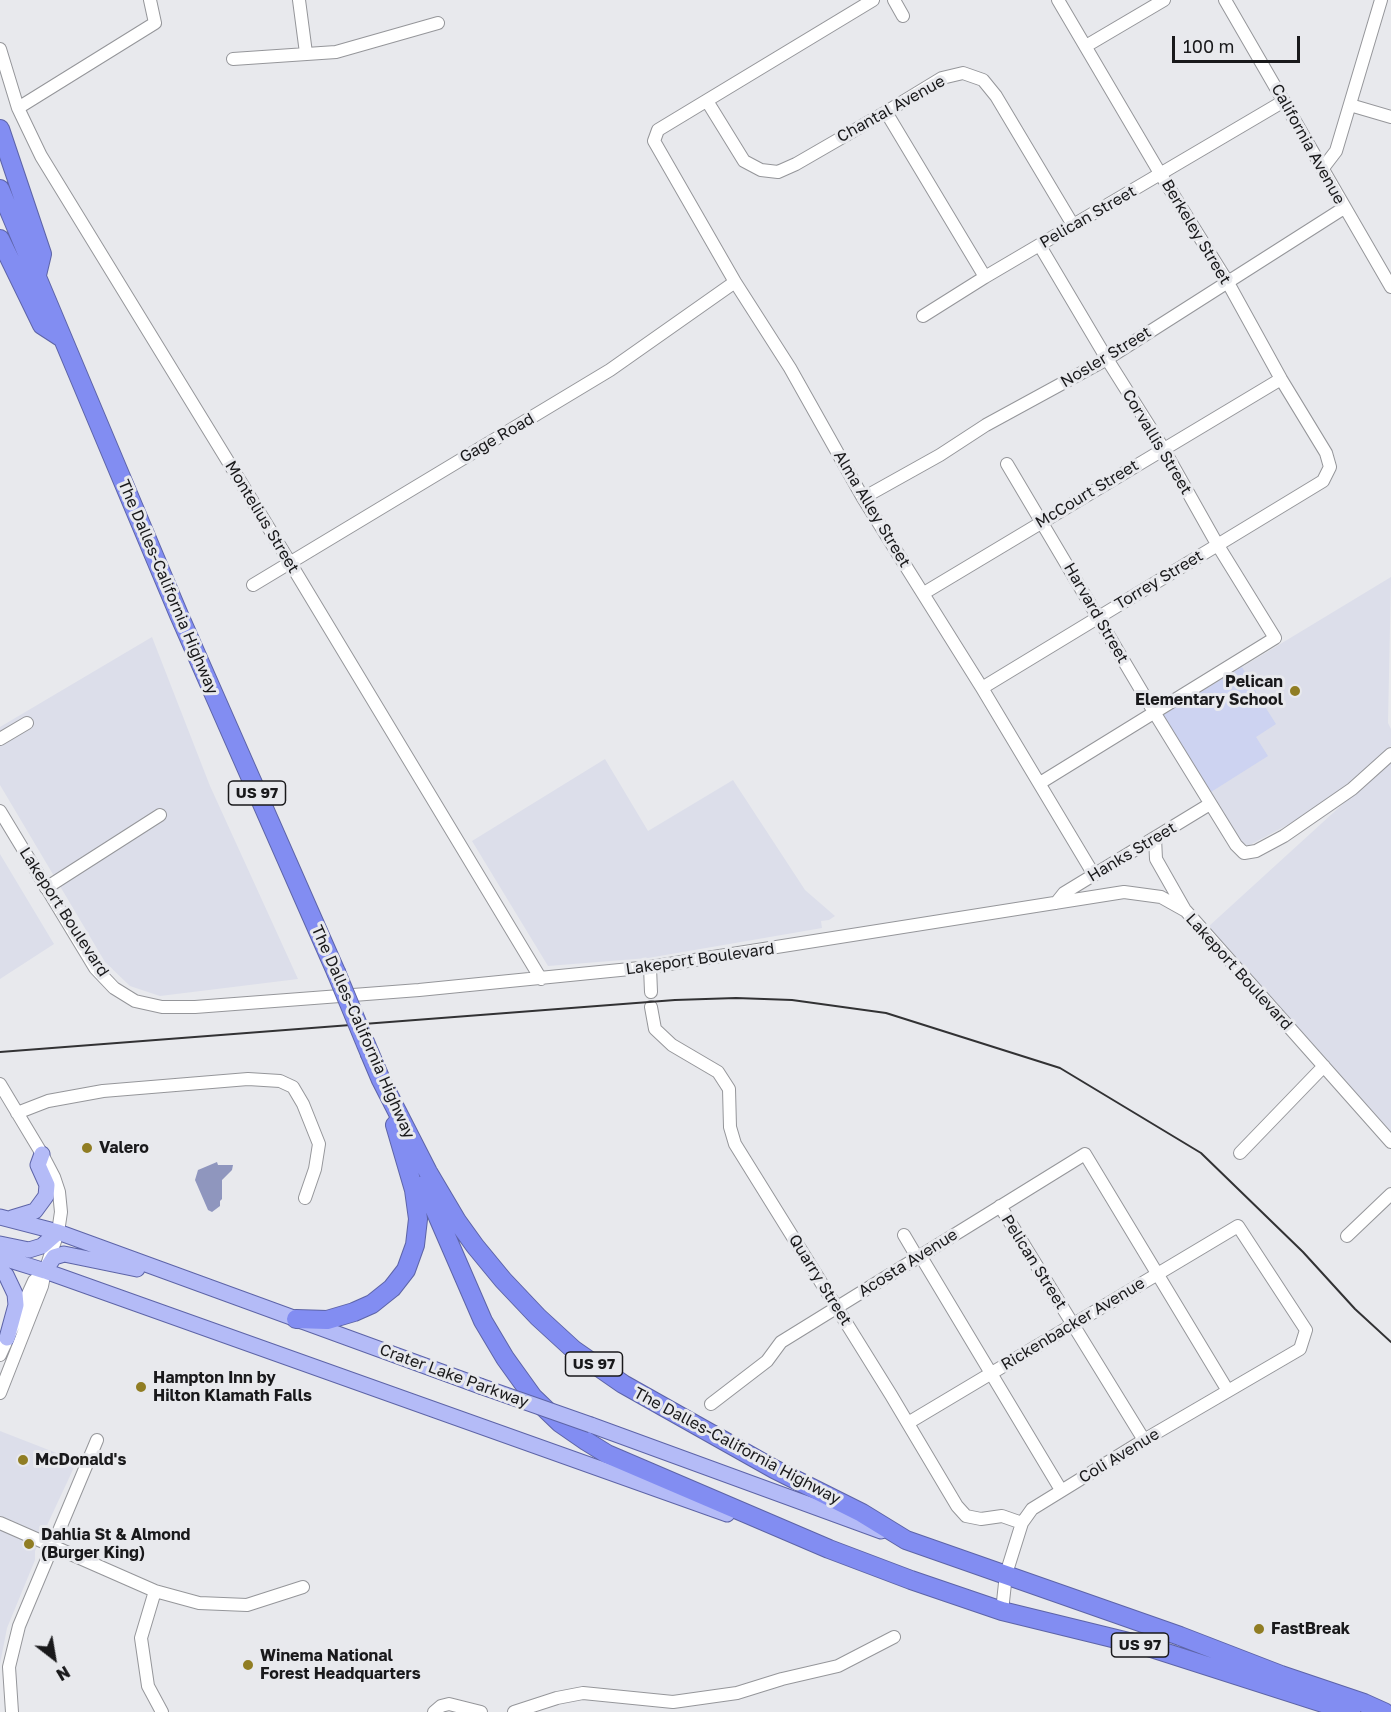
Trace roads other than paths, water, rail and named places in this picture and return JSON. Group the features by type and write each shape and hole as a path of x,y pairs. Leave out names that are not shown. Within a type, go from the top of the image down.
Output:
{"highway":[{"path":"0,129 42,254 37,275"},
{"name":"The Dalles-California Highway","path":"0,189 179,615 381,1080 428,1172 457,1221 503,1280 537,1317 574,1350 623,1384 774,1469 862,1513 906,1540 1180,1636 1384,1712"},
{"path":"0,238 42,325 62,338"},
{"path":"296,1319 327,1320 372,1304 392,1288 406,1270 415,1245 418,1219 414,1190 381,1080"},
{"name":"US 97","path":"381,1080 483,1320 505,1359 533,1397 560,1422 586,1441 607,1454 829,1549 910,1580 1002,1611 1145,1646 1351,1712"}],"main road":[{"path":"4,1218 28,1214 42,1204 46,1196 47,1185 38,1165 42,1154"},
{"name":"Crater Lake Parkway","path":"4,1218 58,1232 906,1540"},
{"path":"0,1244 29,1250 42,1246 58,1232"},
{"path":"45,1270 54,1257 64,1254 144,1271 168,1272"},
{"path":"0,1257 45,1270 310,1367 829,1549"},
{"path":"0,1270 6,1275 15,1294 16,1305 7,1338"}],"street":[{"path":"18,108 155,23 150,0"},
{"path":"298,0 306,53"},
{"path":"707,101 873,0"},
{"path":"894,0 903,16"},
{"name":"Berkeley Street","path":"1058,0 1161,175 1227,281 1281,379 1326,453 1330,467"},
{"path":"1086,46 1164,0"},
{"name":"California Avenue","path":"1225,0 1391,287"},
{"path":"1323,168 1336,151 1381,0"},
{"path":"233,59 336,52 438,22"},
{"name":"Montelius Street","path":"0,49 18,108 41,156 541,979"},
{"name":"Chantal Avenue","path":"707,101 744,161 761,170 778,172 796,164 942,78 963,73 983,80 996,96 1073,225"},
{"name":"Alma Alley Street","path":"707,101 658,130 654,141 735,282 790,368 863,498 924,593 1094,875"},
{"name":"Pelican Street","path":"922,316 1284,101"},
{"path":"1350,105 1391,117"},
{"path":"886,112 985,277"},
{"name":"Nosler Street","path":"863,498 940,455 986,425 1107,359 1344,208"},
{"name":"Corvallis Street","path":"1040,246 1163,448 1217,544 1275,639 1154,712"},
{"name":"Gage Road","path":"253,585 289,561 610,370 735,282"},
{"name":"McCourt Street","path":"924,593 1281,379"},
{"name":"Harvard Street","path":"1007,464 1210,804 1236,845 1244,852 1256,851 1284,836 1352,789 1391,754"},
{"name":"Torrey Street","path":"982,688 1323,481 1330,467"},
{"path":"1040,783 1154,712"},
{"path":"0,739 27,723"},
{"name":"Hanks Street","path":"1056,903 1065,893 1210,804"},
{"name":"Lakeport Boulevard","path":"0,811 95,968 114,988 135,1001 162,1007 207,1006 541,979 650,967 1124,892 1161,897 1186,912 1391,1142"},
{"path":"46,888 160,815"},
{"path":"1155,838 1156,859 1186,912"},
{"path":"650,967 651,992"},
{"name":"Quarry Street","path":"651,1007 655,1029 672,1045 718,1072 729,1089 730,1127 735,1144 957,1506 966,1516 981,1519 1002,1516 1022,1523"},
{"path":"1240,1153 1324,1066"},
{"path":"17,1113 48,1101 103,1091 248,1079 280,1081 293,1087 303,1104 319,1144 315,1169 305,1198"},
{"path":"0,1393 42,1286 58,1232 61,1212 59,1192 42,1154 2,1087"},
{"name":"Acosta Avenue","path":"711,1404 767,1361 781,1342 1086,1154 1158,1273"},
{"path":"1347,1236 1391,1194"},
{"name":"Pelican Street","path":"1000,1206 1144,1440"},
{"name":"Rickenbacker Avenue","path":"908,1423 1238,1226 1306,1330 1300,1349"},
{"path":"904,1235 1061,1491"},
{"path":"0,1355 34,1281 45,1270"},
{"path":"1158,1273 1228,1391"},
{"name":"Coli Avenue","path":"1002,1611 1006,1574 1022,1523 1032,1509 1144,1440 1300,1349"},
{"path":"12,1712 9,1667 19,1626 97,1440"},
{"path":"0,1523 155,1591 199,1603 247,1605 303,1587"},
{"path":"155,1591 141,1638 148,1686 162,1712"},
{"path":"514,1712 557,1698 583,1693 673,1702 737,1693 782,1679 838,1666 894,1637"},
{"path":"434,1712 441,1706 449,1704 481,1712"}],"railway":[{"path":"0,1052 675,1000 736,998 792,1000 886,1013 1060,1068 1201,1153 1303,1252 1355,1309 1391,1342"}],"place":[{"name":"Pelican Elementary School","path":"1295,691"},
{"name":"Valero","path":"87,1148"},
{"name":"Hampton Inn by Hilton Klamath Falls","path":"141,1387"},
{"name":"McDonald's","path":"23,1460"},
{"name":"Dahlia St & Almond (Burger King)","path":"29,1544"},
{"name":"FastBreak","path":"1259,1629"},
{"name":"Winema National Forest Headquarters","path":"248,1665"}]}
